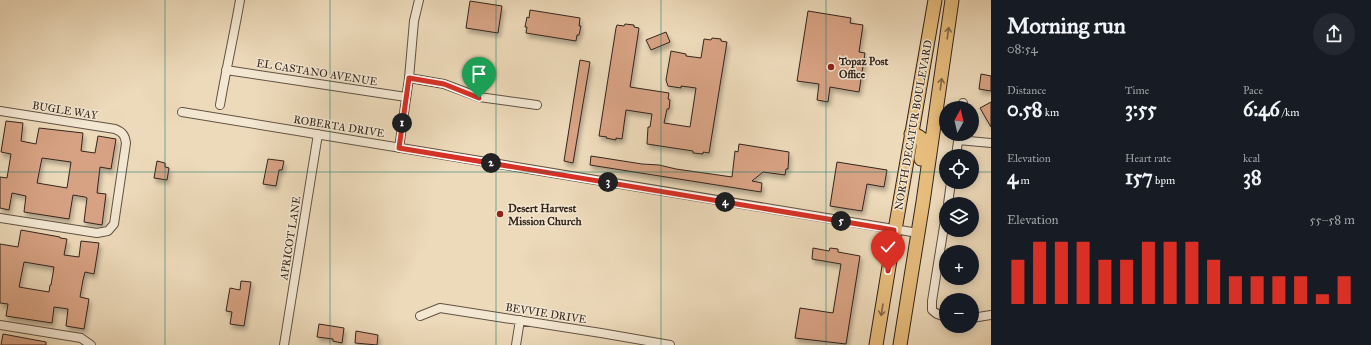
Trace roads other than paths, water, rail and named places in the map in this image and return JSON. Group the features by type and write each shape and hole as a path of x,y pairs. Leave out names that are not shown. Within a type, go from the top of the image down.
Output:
{"main road":[{"name":"NORTH DECATUR BOULEVARD","path":"876,345 894,230 935,0"},
{"name":"NORTH DECATUR BOULEVARD","path":"900,345 923,202 952,0"},
{"path":"911,134 920,136 923,139 924,144 919,169 923,202"}],"street":[{"path":"220,105 240,0"},
{"path":"399,148 409,78 412,35 419,0"},
{"name":"EL CASTANO AVENUE","path":"226,70 406,97"},
{"path":"409,78 444,84 479,98 537,105"},
{"name":"BUGLE WAY","path":"0,111 115,129 125,136 126,143 114,224 108,230 97,233 0,218"},
{"name":"ROBERTA DRIVE","path":"182,112 918,233"},
{"name":"APRICOT LANE","path":"284,345 318,134"},
{"path":"979,141 991,143"},
{"path":"939,315 932,310 932,301 942,237"},
{"name":"BEVVIE DRIVE","path":"420,316 440,308 670,345"},
{"path":"979,317 991,315"},
{"path":"516,345 520,320"},
{"path":"0,325 81,338 91,345"}],"place":[{"name":"Topaz Post Office","path":"831,67"},
{"name":"Desert Harvest Mission Church","path":"500,214"}]}
